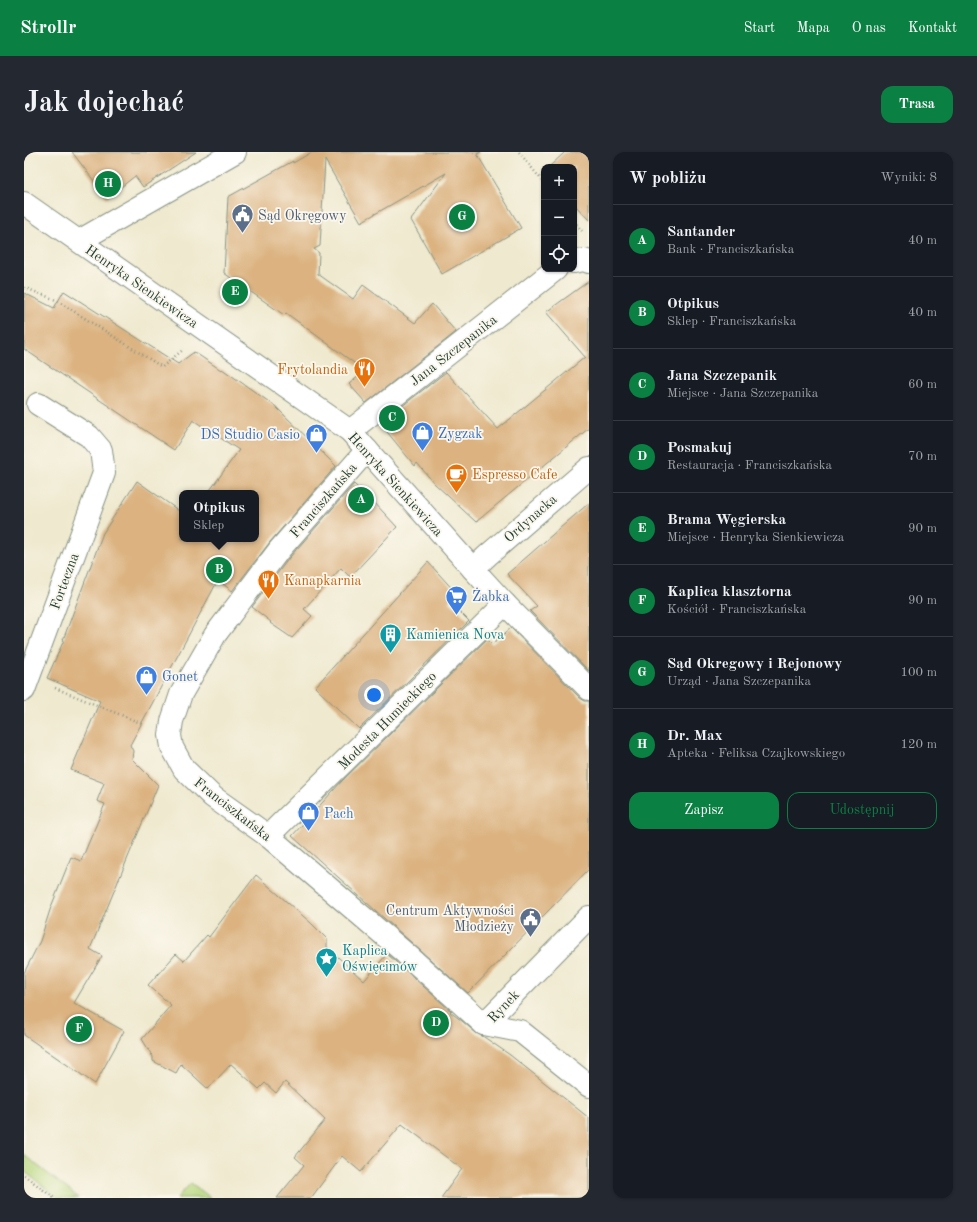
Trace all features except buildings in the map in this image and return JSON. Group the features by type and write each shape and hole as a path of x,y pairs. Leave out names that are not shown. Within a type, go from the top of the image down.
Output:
{"street":[{"path":"79,241 235,152"},
{"name":"Henryka Sienkiewicza","path":"24,203 350,431 505,604 589,689"},
{"path":"577,261 584,260 589,262"},
{"name":"Jana Szczepanika","path":"350,431 552,272"},
{"name":"Forteczna","path":"24,690 104,473 101,450 89,436 38,404"},
{"name":"Franciszkańska","path":"367,450 279,550 215,635 181,694 172,721 170,735 172,747 184,769 213,797 268,836 484,1024"},
{"name":"Ordynacka","path":"473,569 488,554 589,468"},
{"name":"Modesta Humieckiego","path":"268,836 505,604"},
{"name":"Rynek","path":"484,1024 589,917"},
{"name":"Rynek","path":"484,1024 520,1031 589,1086"}],"path":[{"path":"519,152 541,179"},
{"path":"24,288 56,300 162,367 173,358"},
{"path":"49,685 144,724"},
{"path":"24,1175 54,1198"}],"green space":[{"path":"24,1155 79,1198 58,1198 24,1171"},
{"path":"191,1183 211,1198 177,1198"}],"place":[{"name":"Dr. Max","path":"108,184"},
{"name":"Sąd Okregowy i Rejonowy","path":"462,217"},
{"name":"Sąd Okręgowy","path":"242,234"},
{"name":"Brama Węgierska","path":"235,292"},
{"name":"Frytolandia","path":"364,388"},
{"name":"Jana Szczepanik","path":"392,418"},
{"name":"Zygzak","path":"422,452"},
{"name":"DS Studio Casio","path":"316,454"},
{"name":"Espresso Cafe","path":"457,494"},
{"name":"Santander","path":"361,500"},
{"name":"Otpikus","path":"219,570"},
{"name":"Kanapkarnia","path":"268,600"},
{"name":"Żabka","path":"457,616"},
{"name":"Kamienica Nova","path":"390,654"},
{"name":"Gonet","path":"147,696"},
{"name":"Pach","path":"308,832"},
{"name":"Centrum Aktywności Młodzieży","path":"530,938"},
{"name":"Kaplica Oświęcimów","path":"326,978"},
{"name":"Posmakuj","path":"436,1023"},
{"name":"Kaplica klasztorna","path":"79,1029"}]}
